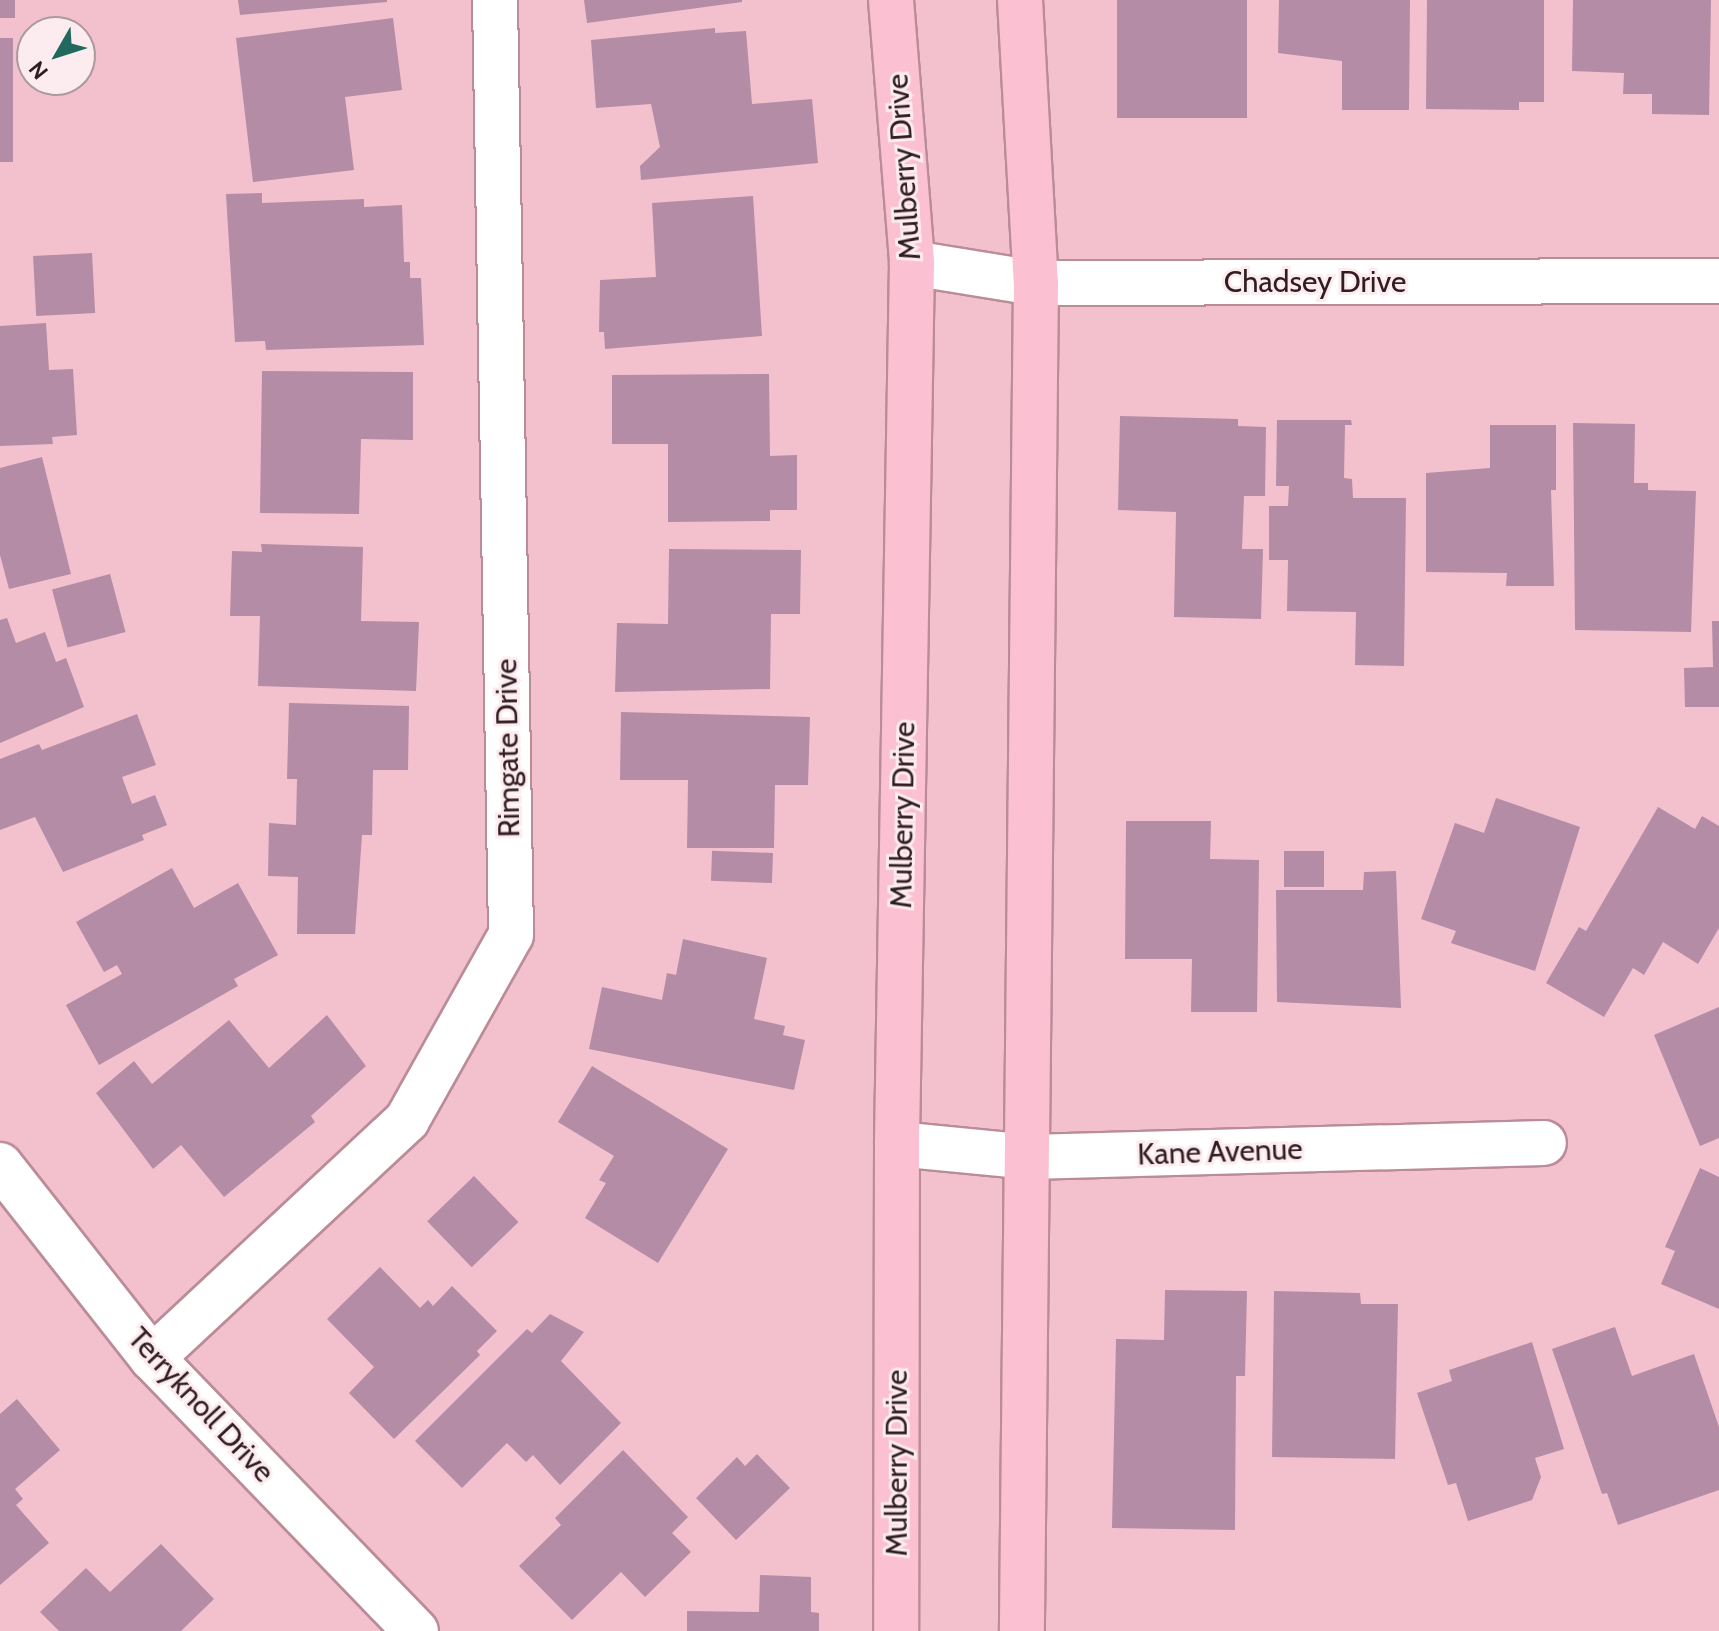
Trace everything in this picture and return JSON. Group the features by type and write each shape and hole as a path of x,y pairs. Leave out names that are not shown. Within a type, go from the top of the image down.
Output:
{"main road":[{"name":"Mulberry Drive","path":"891,0 912,263 897,1144 896,1631"},
{"path":"1020,0 1036,283 1022,1631"}],"street":[{"name":"Rimgate Drive","path":"152,1358 407,1120 511,935 495,0"},
{"name":"Chadsey Drive","path":"912,263 1036,283 1719,281"},
{"name":"Kane Avenue","path":"897,1144 1029,1157 1544,1143"},
{"name":"Terryknoll Drive","path":"0,1165 152,1358 416,1631"}],"building":[{"path":"0,0 15,0 15,18 0,18"},
{"path":"238,0 387,0 387,2 240,15"},
{"path":"584,0 742,0 742,2 587,23"},
{"path":"1117,0 1247,0 1247,118 1117,118"},
{"path":"1279,0 1410,0 1409,110 1342,110 1342,61 1278,53"},
{"path":"1427,0 1544,0 1544,102 1519,102 1519,110 1426,109"},
{"path":"1573,0 1711,0 1709,115 1652,114 1652,94 1623,94 1624,73 1572,71"},
{"path":"393,18 402,90 345,97 354,170 253,182 236,38"},
{"path":"715,28 715,33 746,31 752,104 812,99 818,163 641,180 640,166 660,147 651,104 596,108 591,40"},
{"path":"0,38 13,38 13,162 0,162"},
{"path":"262,193 262,203 364,199 364,207 402,205 404,262 410,262 410,278 421,278 424,345 266,350 265,341 235,342 226,194"},
{"path":"753,196 762,336 605,349 604,332 599,332 600,280 656,277 652,203"},
{"path":"92,253 95,313 36,316 33,256"},
{"path":"46,323 49,370 73,369 77,435 52,437 53,444 0,446 0,326"},
{"path":"262,371 413,372 413,440 361,439 359,514 260,513"},
{"path":"769,374 770,456 797,455 797,510 770,510 770,521 668,522 668,444 612,444 612,375"},
{"path":"1120,416 1238,419 1238,426 1266,427 1265,496 1244,496 1242,549 1263,549 1261,619 1174,617 1176,512 1118,510"},
{"path":"1277,420 1351,420 1352,425 1345,425 1344,478 1352,479 1353,498 1406,498 1404,666 1355,665 1356,612 1287,611 1288,560 1269,560 1269,506 1288,506 1289,486 1276,486"},
{"path":"1573,423 1635,424 1634,483 1648,483 1648,490 1696,491 1691,632 1575,630"},
{"path":"1490,425 1556,425 1556,490 1551,490 1554,586 1506,586 1507,573 1426,572 1426,473 1490,468"},
{"path":"42,457 71,574 9,589 0,555 0,468"},
{"path":"261,544 363,547 361,621 419,622 416,691 258,686 260,616 230,616 232,551 262,552"},
{"path":"669,549 801,550 800,614 771,614 770,689 615,692 617,623 668,624"},
{"path":"110,574 126,632 68,647 52,590"},
{"path":"7,618 16,643 45,632 56,662 66,658 84,707 0,743 0,620"},
{"path":"1712,621 1719,621 1719,707 1685,707 1684,668 1713,667"},
{"path":"289,703 409,706 408,770 373,770 372,835 362,835 355,934 297,934 298,877 268,876 269,823 296,825 297,779 287,779"},
{"path":"621,712 810,717 808,785 775,785 774,848 687,848 688,780 620,780"},
{"path":"137,714 156,765 122,777 132,804 155,795 167,825 142,835 144,840 63,872 35,817 0,830 0,759 39,744 42,750"},
{"path":"1496,798 1580,827 1535,971 1451,943 1456,931 1421,919 1455,823 1484,833"},
{"path":"1658,807 1695,829 1702,816 1719,826 1719,928 1698,964 1663,942 1644,975 1633,968 1604,1017 1546,983 1579,927 1586,931"},
{"path":"1126,821 1211,821 1210,859 1259,860 1257,1012 1191,1012 1192,959 1125,959"},
{"path":"712,851 773,853 772,883 711,881"},
{"path":"1284,851 1324,851 1324,887 1284,887"},
{"path":"172,868 194,908 238,883 278,955 234,979 238,986 99,1065 66,1005 122,974 117,965 104,972 76,922"},
{"path":"1396,871 1401,1008 1277,1002 1276,890 1363,890 1364,872"},
{"path":"683,939 767,958 754,1019 785,1026 783,1035 805,1040 794,1090 589,1049 602,987 662,1000 667,973 676,975"},
{"path":"1719,1007 1719,1138 1700,1146 1654,1035"},
{"path":"327,1015 366,1066 311,1116 315,1122 224,1197 181,1145 153,1169 96,1093 134,1061 152,1084 229,1020 269,1068"},
{"path":"592,1066 728,1149 658,1263 585,1218 606,1183 599,1180 614,1156 558,1122"},
{"path":"1700,1168 1719,1177 1719,1309 1661,1284 1675,1251 1665,1247"},
{"path":"474,1176 518,1222 472,1267 427,1221"},
{"path":"380,1267 420,1308 428,1300 433,1306 452,1286 497,1331 477,1351 480,1355 394,1439 349,1393 374,1367 327,1319"},
{"path":"1165,1290 1247,1291 1245,1376 1236,1376 1235,1530 1112,1528 1116,1339 1164,1340"},
{"path":"1274,1291 1360,1293 1361,1304 1398,1304 1395,1459 1272,1457"},
{"path":"550,1314 584,1332 561,1361 621,1423 560,1485 533,1455 526,1462 507,1443 462,1488 415,1441 527,1329 532,1333"},
{"path":"1615,1327 1632,1376 1694,1354 1719,1427 1719,1490 1618,1525 1607,1493 1602,1494 1552,1349"},
{"path":"1532,1342 1564,1449 1535,1458 1541,1477 1532,1500 1468,1521 1456,1483 1448,1485 1417,1393 1452,1381 1449,1370"},
{"path":"17,1399 60,1450 15,1489 23,1499 16,1505 49,1543 0,1585 0,1414"},
{"path":"623,1450 688,1517 672,1533 691,1552 645,1597 621,1572 572,1620 519,1566 561,1525 555,1518"},
{"path":"757,1454 790,1488 736,1540 696,1498 737,1457 745,1466"},
{"path":"161,1544 214,1599 181,1631 59,1631 40,1612 86,1568 110,1592"},
{"path":"760,1575 811,1577 811,1612 819,1613 819,1631 687,1631 687,1611 759,1612"}]}
